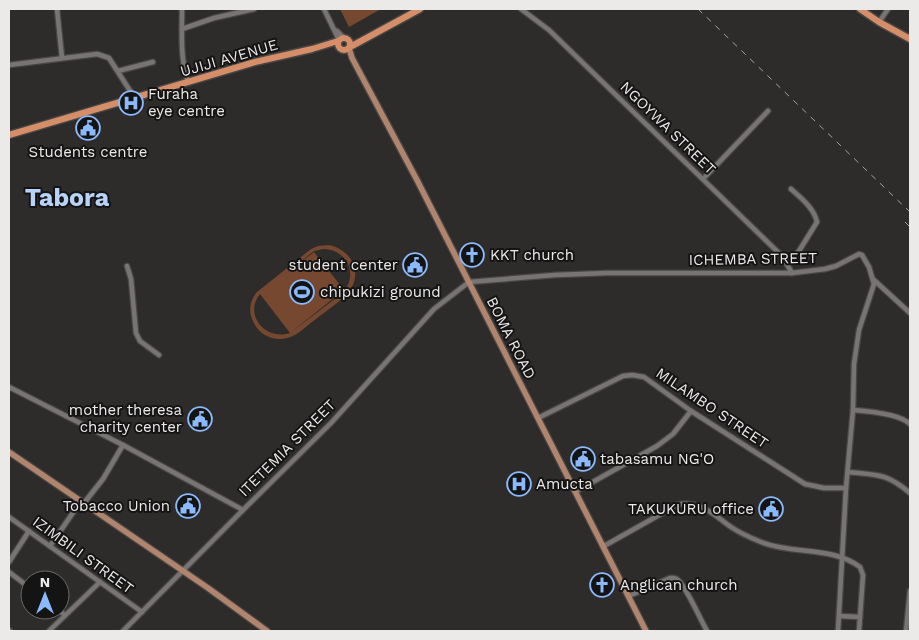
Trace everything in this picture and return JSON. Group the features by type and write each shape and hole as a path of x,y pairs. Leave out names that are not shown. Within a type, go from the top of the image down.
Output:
{"highway":[{"path":"312,49 346,48 420,9"},
{"path":"860,9 910,39"},
{"path":"312,49 342,39 365,39"},
{"path":"342,39 350,42 346,48"},
{"path":"342,39 346,48"},
{"name":"UJIJI AVENUE","path":"9,135 255,62 312,49"}],"main road":[{"name":"BOMA ROAD","path":"346,48 417,180 646,631"},
{"path":"9,452 267,631"}],"street":[{"path":"58,9 62,58"},
{"path":"182,9 182,55 184,73 188,82"},
{"path":"182,29 214,18 254,9"},
{"path":"324,9 342,39"},
{"name":"NGOYWA STREET","path":"521,9 549,30 703,179 788,264 792,273"},
{"path":"880,22 888,9"},
{"path":"9,65 97,54 103,55 109,58 134,97"},
{"path":"118,71 153,62"},
{"path":"703,179 768,111"},
{"path":"788,264 799,251 817,222 815,215 806,202 791,189"},
{"name":"ICHEMBA STREET","path":"469,282 607,273 792,273 831,268 855,255 861,254 874,280"},
{"path":"127,266 131,279 136,333 140,341 159,355"},
{"path":"874,280 910,313"},
{"path":"838,631 846,488 853,410 854,364 859,330 872,292 874,280"},
{"name":"ITETEMIA STREET","path":"123,631 331,424 434,309 469,282"},
{"name":"MILAMBO STREET","path":"538,418 623,376 632,374 644,377 692,411 805,484 824,488 846,488"},
{"path":"9,387 123,445 243,510"},
{"path":"853,410 904,419 910,424"},
{"path":"575,492 657,446 673,434 692,411"},
{"path":"50,546 82,502 103,479 123,445"},
{"path":"848,472 888,478 899,483 910,494"},
{"path":"604,546 677,504 685,502 694,503 708,510 739,532 762,543 775,547 843,556 860,566 863,571 859,631"},
{"name":"IZIMBILI STREET","path":"9,517 142,612"},
{"path":"9,562 29,531"},
{"path":"9,572 20,580"},
{"path":"629,596 674,578 678,580 707,631"},
{"path":"70,610 100,582"},
{"path":"906,631 910,591"},
{"path":"839,616 860,616"},
{"path":"49,631 60,620"}],"shaded area":[{"path":"340,9 381,9 349,27"},
{"name":"chipukizi ground","path":"318,246 334,246 349,256 355,273 351,289 338,302 291,337 276,339 262,333 255,326 251,317 250,306 255,295 311,249","holes":["324,249 339,253 348,264 350,270 348,285 344,292 290,333 344,290 314,252 284,275 314,251","260,294 290,333 281,334 265,330 256,318 255,302"]}],"railway":[{"path":"698,9 910,212"},
{"path":"905,222 910,227"}],"place":[{"name":"Furaha eye centre","path":"131,103"},
{"name":"Students centre","path":"88,128"},
{"name":"KKT church","path":"472,255"},
{"name":"student center","path":"415,265"},
{"name":"chipukizi ground","path":"302,292"},
{"name":"mother theresa charity center","path":"200,419"},
{"name":"tabasamu NG'O","path":"583,459"},
{"name":"Amucta","path":"519,484"},
{"name":"Tobacco Union","path":"188,506"},
{"name":"TAKUKURU office","path":"771,509"},
{"name":"Anglican church","path":"602,585"}],"district":[{"name":"Tabora","path":"67,197"}]}
